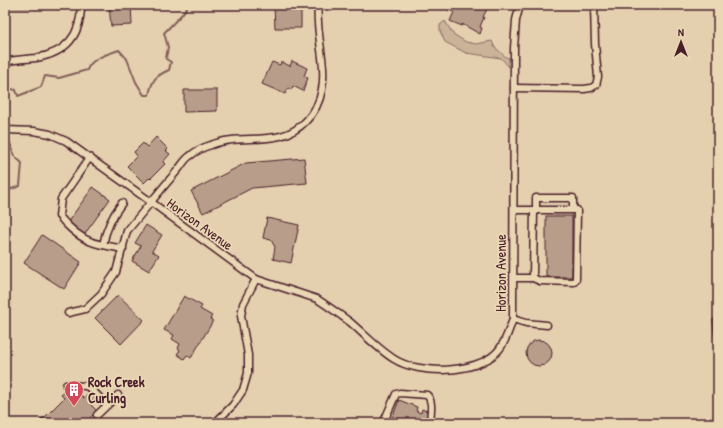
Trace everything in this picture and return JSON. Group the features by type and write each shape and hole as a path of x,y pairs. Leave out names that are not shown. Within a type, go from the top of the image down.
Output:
{"street":[{"path":"5,62 45,56 55,53 61,49 70,41 77,29 80,20 81,5"},
{"name":"Horizon Avenue","path":"151,202 189,156 211,145 227,140 274,138 282,136 295,130 311,115 320,98 324,80 317,23 318,5"},
{"name":"Horizon Avenue","path":"5,130 34,131 50,134 66,141 256,279 317,299 349,321 394,360 417,368 441,370 457,369 479,364 498,351 504,342 513,319 514,36 520,5"},
{"path":"514,88 584,89 596,85 598,82 598,77 594,5"},
{"path":"90,157 61,199 59,216 66,225 93,243 123,249"},
{"path":"534,278 536,198 573,198 573,210"},
{"path":"68,313 85,309 101,294 114,276 127,231 151,202"},
{"path":"103,245 107,227 113,214 122,203"},
{"path":"514,210 577,210 576,279 574,282 540,281 534,278 514,278"},
{"path":"215,423 233,405 243,390 248,373 248,355 241,316 243,304 256,279"},
{"path":"513,319 547,325"},
{"path":"66,385 86,386 107,405"},
{"path":"385,423 386,414 396,394 400,393 427,395 430,397 430,423"},
{"path":"98,415 118,395"}],"shaded area":[{"path":"445,21 453,34 466,42 476,44 492,41 495,48 509,58 509,67 501,58 466,53 445,42 440,31 440,25"}],"building":[{"path":"5,5 57,5 57,8 5,7"},
{"path":"109,5 131,5 132,25 111,26"},
{"path":"274,5 301,5 301,28 275,28"},
{"path":"450,5 489,5 483,17 480,27 482,28 480,34 462,24 462,26 450,21 454,12 448,10"},
{"path":"292,61 307,68 304,76 308,78 303,91 293,86 291,90 288,88 285,94 262,84 272,62 280,65 281,62 290,66"},
{"path":"184,90 217,90 217,111 184,112"},
{"path":"156,137 168,149 166,151 170,154 163,162 165,164 144,183 127,166 137,156 134,152 143,143 147,147"},
{"path":"304,158 307,183 252,188 203,213 191,191 246,163"},
{"path":"93,187 110,199 84,235 67,223"},
{"path":"546,216 572,216 572,277 546,277"},
{"path":"267,218 299,225 291,263 273,259 275,247 271,240 263,238"},
{"path":"146,225 162,235 152,251 159,255 149,271 132,261 141,246 135,243"},
{"path":"42,235 81,262 64,289 24,263"},
{"path":"118,295 144,320 121,344 95,318"},
{"path":"184,296 202,306 200,309 212,316 210,319 213,321 191,358 187,355 184,359 177,354 180,350 178,348 180,344 172,339 174,335 164,330"},
{"path":"539,340 548,344 552,353 548,362 539,366 530,362 526,353 530,344"},
{"name":"Rock Creek Curling","path":"74,388 84,398 87,394 94,401 90,404 97,411 89,419 93,423 37,423 64,398 61,395 68,389 70,392"},
{"path":"399,400 417,407 416,411 421,413 422,409 429,412 424,423 398,423 391,421"}],"waterway":[{"path":"5,127 7,88 16,90 18,96 41,87 45,76 59,78 87,70 96,59 119,50 127,59 136,82 144,95 149,95 153,82 160,74 169,70 171,62 166,59 168,47 164,33 183,13 188,5"},
{"path":"5,139 10,143 14,156 22,163 20,186 6,191 5,189"},
{"path":"718,317 713,320 718,365"}],"place":[{"name":"Rock Creek Curling","path":"74,407"}]}
